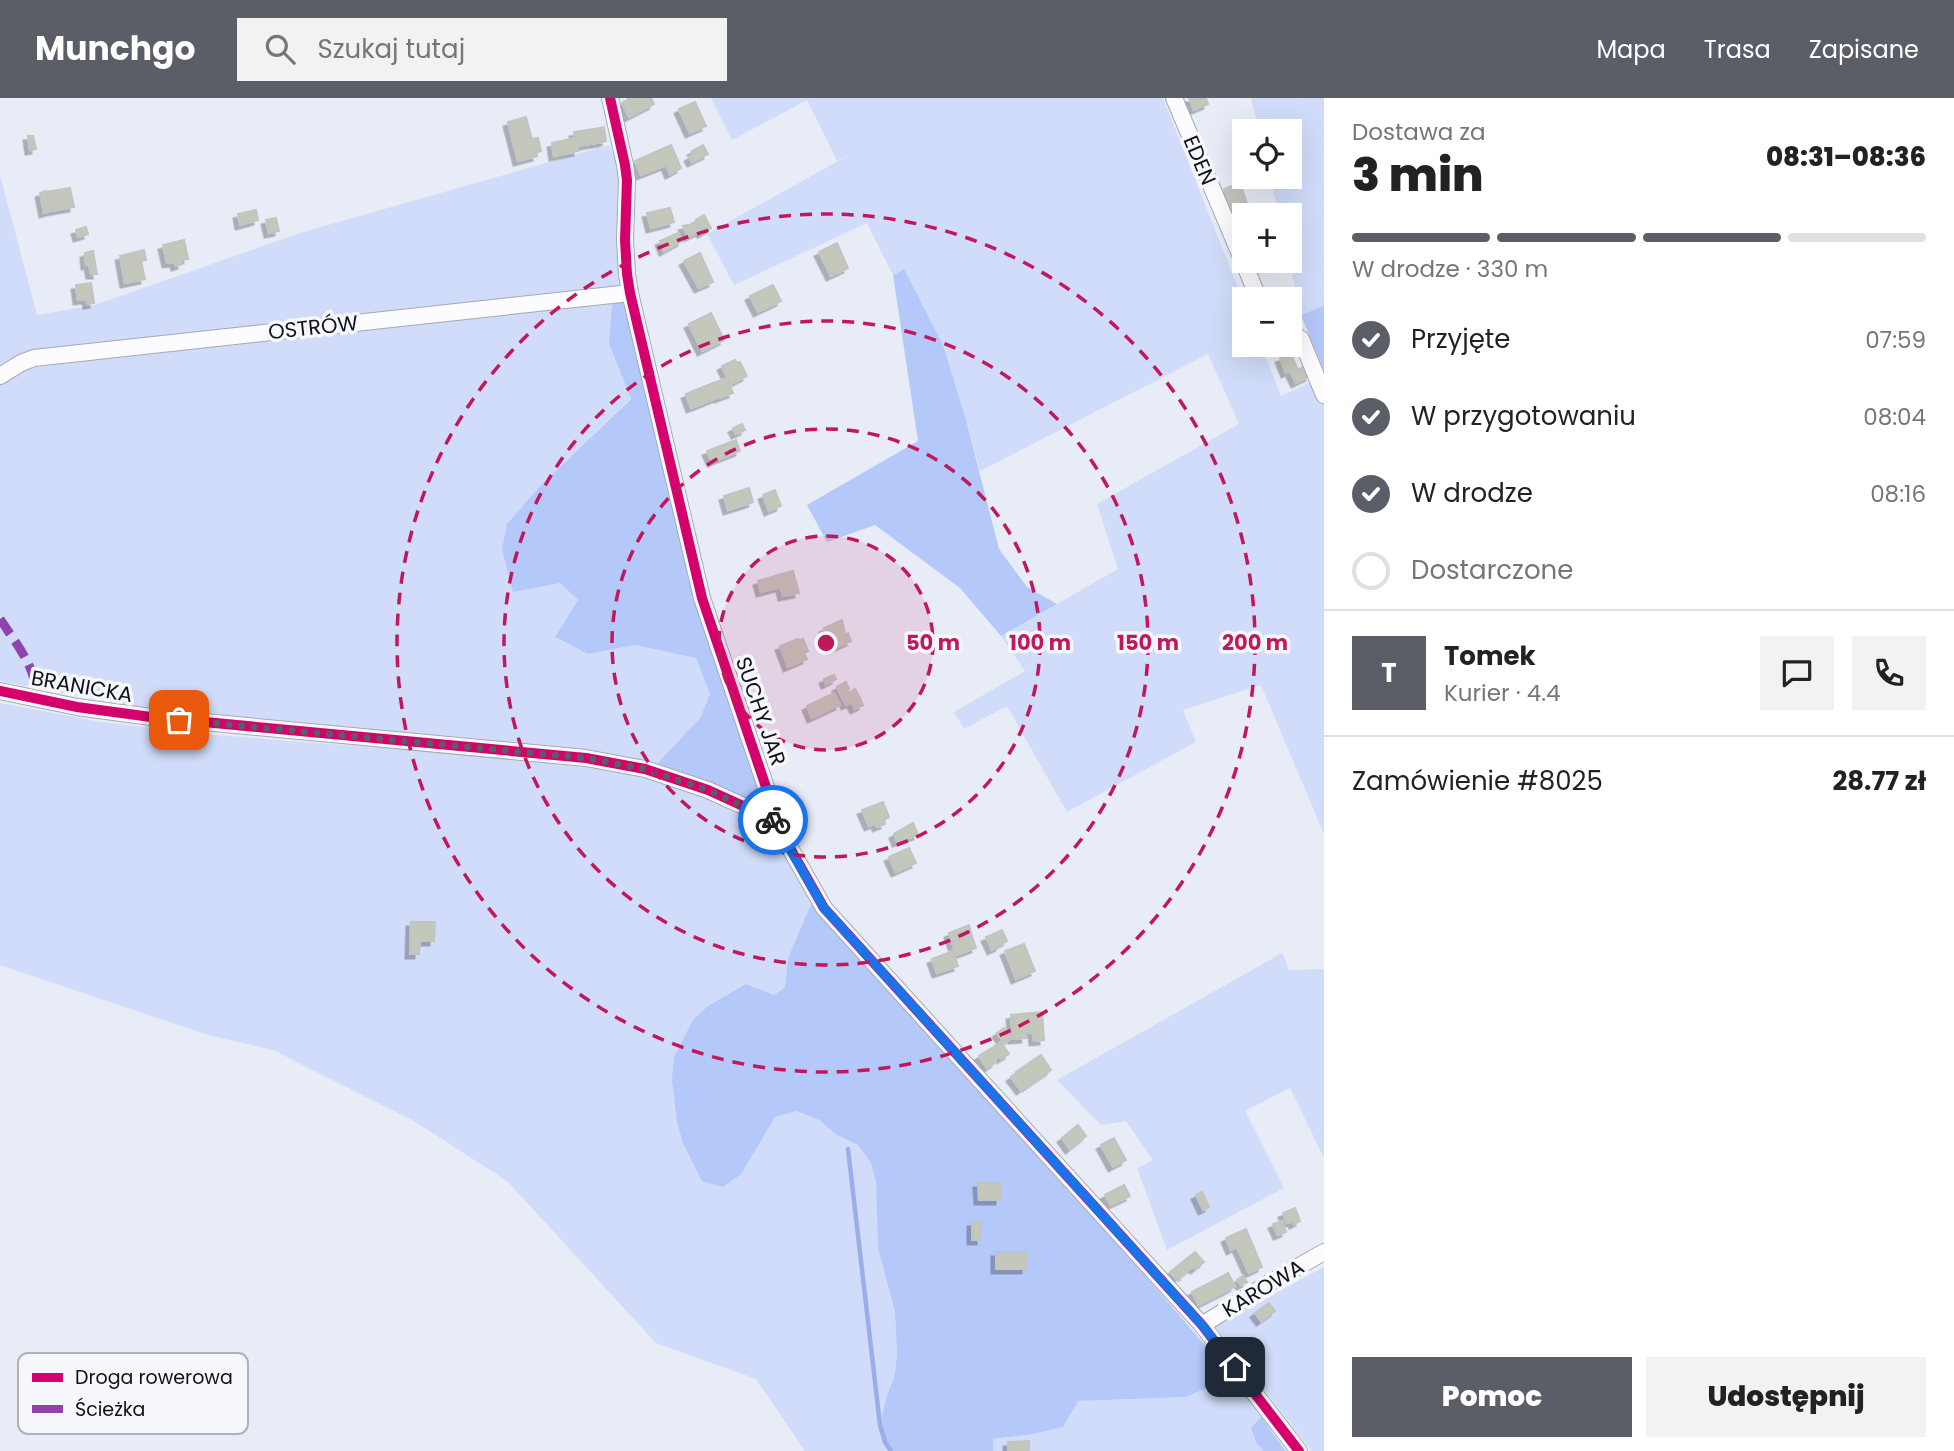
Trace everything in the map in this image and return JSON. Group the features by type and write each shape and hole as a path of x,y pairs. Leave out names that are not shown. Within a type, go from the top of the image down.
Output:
{"street":[{"name":"SUCHY JAR","path":"610,98 627,180 625,240 630,293 702,598 767,790 774,820 824,908 1202,1325 1299,1451"},
{"name":"EDEN","path":"1174,98 1254,287"},
{"name":"OSTRÓW","path":"0,376 34,358 630,293"},
{"path":"1302,341 1324,395"},
{"name":"BRANICKA","path":"0,691 77,707 151,717 586,758 645,769 708,790 774,820"},
{"name":"KAROWA","path":"1202,1325 1324,1252"}],"shaded area":[{"path":"711,98 1163,98 1238,287 1232,287 1232,357 1266,357 1281,396 1324,376 1324,834 1261,685 1183,710 1196,742 1067,812 1007,706 964,729 954,712 1025,671 1001,636 1118,569 1097,504 1239,424 1208,354 980,471 966,420 903,269 893,275 867,223 734,285 707,234 851,154 837,161 807,100 732,140"},
{"path":"1251,98 1324,98 1324,306 1302,315 1302,287 1295,287 1292,273 1302,273 1302,203 1276,203 1273,189 1302,189 1302,119 1256,119"},
{"path":"609,145 623,171 623,287 0,370 0,175 37,315 95,305 300,233"},
{"path":"904,269 943,345 966,420 999,549 1027,587 1057,604 1001,636 960,588 875,525 827,542 807,505 918,441 893,275"},
{"path":"629,302 647,384 762,785 761,803 750,802 715,785 656,765 700,718 710,694 696,658 635,645 588,654 555,637 578,600 560,583 513,592 502,549 507,524 541,485 631,399 609,343 612,303"},
{"path":"612,303 610,343 631,398 541,485 507,524 502,549 560,583 578,600 555,637 588,654 635,645 696,657 710,694 700,718 656,765 142,708 0,681 0,384 23,370 45,363"},
{"path":"1324,306 1324,371 1302,317 1302,315"},
{"path":"0,703 101,722 204,734 560,762 642,776 701,795 757,824 781,846 811,904 788,958 785,987 774,995 746,984 728,996 763,1135 775,1117 797,1111 819,1120 837,1135 858,1145 871,1163 876,1183 878,1248 895,1312 897,1353 895,1374 887,1395 884,1439 893,1451 805,1451 756,1379 656,1343 507,1181 414,1121 273,1050 208,1035 0,965"},
{"path":"811,904 1024,1138 1232,1377 1186,1397 1078,1401 1063,1427 993,1439 993,1451 893,1451 884,1439 882,1417 895,1374 895,1312 878,1248 876,1183 871,1163 858,1145 837,1135 819,1120 797,1111 775,1117 741,1174 723,1187 702,1181 683,1143 677,1122 672,1079 674,1057 693,1020 708,1006 746,984 774,995 785,987 788,958"},
{"path":"1282,953 1289,970 1324,969 1324,1158 1290,1088 1245,1111 1284,1188 1167,1250 1137,1168 1153,1160 1126,1121 1101,1125 1057,1080"},
{"path":"1324,1267 1324,1451 1312,1451 1215,1326"},
{"path":"1232,1377 1261,1417 1252,1428 1257,1444 1264,1451 993,1451 993,1439 1027,1435 1078,1401 1186,1397"},
{"path":"1261,1417 1286,1451 1264,1451 1257,1444 1251,1428"}],"building":[{"path":"628,98 651,98 654,104 629,117 622,103"},
{"path":"1189,98 1206,98 1208,104 1194,110"},
{"path":"695,102 706,126 690,133 679,109"},
{"path":"526,117 532,139 538,138 541,151 536,153 537,156 518,161 508,122"},
{"path":"604,127 606,141 603,141 601,128"},
{"path":"601,128 603,142 577,146 574,132"},
{"path":"28,136 33,136 36,149 30,150"},
{"path":"576,138 578,151 554,156 552,143"},
{"path":"671,145 681,168 670,174 666,165 641,175 635,161"},
{"path":"703,145 708,154 692,162 689,157 694,154 692,151"},
{"path":"1232,186 1232,189 1242,189 1247,203 1232,203 1232,208 1224,189"},
{"path":"70,188 74,207 50,211 46,192"},
{"path":"46,191 50,211 44,213 40,193"},
{"path":"670,208 674,222 651,228 647,213"},
{"path":"256,210 258,220 240,225 238,214"},
{"path":"704,215 711,228 702,233 696,220"},
{"path":"276,218 279,231 269,233 266,220"},
{"path":"696,220 701,231 688,237 683,226"},
{"path":"86,227 88,234 78,237 76,230"},
{"path":"678,233 682,241 664,251 660,241"},
{"path":"184,240 188,259 181,260 182,264 176,266 175,262 167,263 163,245"},
{"path":"837,243 848,268 831,276 819,252"},
{"path":"144,250 146,260 141,261 145,279 125,283 120,256"},
{"path":"93,251 97,274 91,274 89,264 86,265 85,253"},
{"path":"700,253 713,282 699,288 684,261"},
{"path":"91,283 94,303 88,304 87,299 78,300 76,285"},
{"path":"773,285 781,301 758,312 750,296"},
{"path":"711,313 724,340 702,351 689,324"},
{"path":"1292,357 1297,368 1286,373 1280,358"},
{"path":"735,360 740,362 747,376 731,384 722,366"},
{"path":"1305,366 1310,376 1296,383 1291,373"},
{"path":"727,378 733,393 719,398 713,383"},
{"path":"713,383 719,397 699,405 693,391"},
{"path":"693,391 699,405 691,408 686,394"},
{"path":"742,424 745,430 736,434 733,428"},
{"path":"736,440 740,451 712,462 707,451"},
{"path":"749,488 753,502 747,504 743,490"},
{"path":"743,490 747,504 728,510 724,496"},
{"path":"775,490 781,506 769,511 763,495"},
{"path":"793,571 799,593 783,596 778,575"},
{"path":"778,575 780,587 761,592 758,581"},
{"path":"842,620 845,635 848,633 851,641 833,649 824,628"},
{"path":"803,639 808,651 804,653 807,659 788,667 780,646"},
{"path":"834,675 836,679 826,684 824,679"},
{"path":"846,682 849,689 840,693 837,687"},
{"path":"855,689 860,698 846,705 840,693 847,690 849,693"},
{"path":"834,693 840,705 812,718 807,706"},
{"path":"860,698 863,705 855,709 852,703"},
{"path":"883,802 889,817 883,820 885,824 877,827 876,823 869,826 862,810"},
{"path":"913,823 918,835 897,842 894,834"},
{"path":"909,848 916,863 896,872 889,857"},
{"path":"411,922 435,922 434,941 420,941 419,954 410,954"},
{"path":"969,925 972,936 952,942 949,933"},
{"path":"1002,930 1007,941 999,945 994,934"},
{"path":"994,934 1000,946 992,950 986,937"},
{"path":"972,936 976,948 956,955 952,942"},
{"path":"1024,944 1035,971 1016,979 1005,951"},
{"path":"953,951 958,966 937,973 932,959"},
{"path":"1042,1012 1044,1040 1034,1041 1033,1032 1025,1033 1026,1038 1013,1039 1011,1015"},
{"path":"1004,1028 1011,1038 1004,1043 997,1033"},
{"path":"1001,1042 1009,1054 1001,1059 999,1056 995,1059 996,1062 987,1068 979,1056"},
{"path":"1041,1055 1051,1070 1026,1087 1016,1072"},
{"path":"1017,1073 1026,1086 1021,1090 1011,1077"},
{"path":"1078,1125 1086,1136 1070,1149 1062,1138"},
{"path":"1114,1138 1126,1160 1113,1167 1101,1145"},
{"path":"978,1183 1000,1183 1000,1200 979,1200"},
{"path":"1124,1185 1130,1196 1111,1205 1105,1195"},
{"path":"1202,1192 1209,1207 1203,1210 1196,1195"},
{"path":"1295,1208 1300,1221 1287,1223 1283,1213"},
{"path":"1282,1221 1286,1232 1278,1235 1273,1224"},
{"path":"972,1222 981,1222 981,1240 972,1240"},
{"path":"1246,1229 1262,1267 1249,1273 1237,1247 1231,1250 1226,1238"},
{"path":"996,1252 1026,1252 1026,1269 996,1269"},
{"path":"1195,1252 1204,1262 1195,1269 1193,1267 1178,1278 1178,1281 1170,1272"},
{"path":"1228,1273 1235,1286 1228,1290 1221,1277"},
{"path":"1243,1276 1247,1282 1241,1285 1237,1280"},
{"path":"1221,1277 1228,1290 1199,1305 1192,1292"},
{"path":"1269,1303 1275,1311 1261,1321 1255,1313"},
{"path":"1029,1441 1029,1451 1008,1451 1008,1442"}],"waterway":[{"path":"848,1149 880,1425 891,1451"}],"marked path":[{"path":"0,619 29,664 34,680 33,698"}],"cycle path":[{"path":"610,98 627,180 625,240 630,293 702,598 767,790 774,820 824,908 1202,1325 1299,1451"},
{"path":"0,691 77,707 151,717 586,758 645,769 708,790 774,820"}],"way so far":[{"path":"179,720 586,758 645,769 708,790 773,820"}],"route":[{"path":"773,820 824,908 1202,1325 1235,1367"}]}
